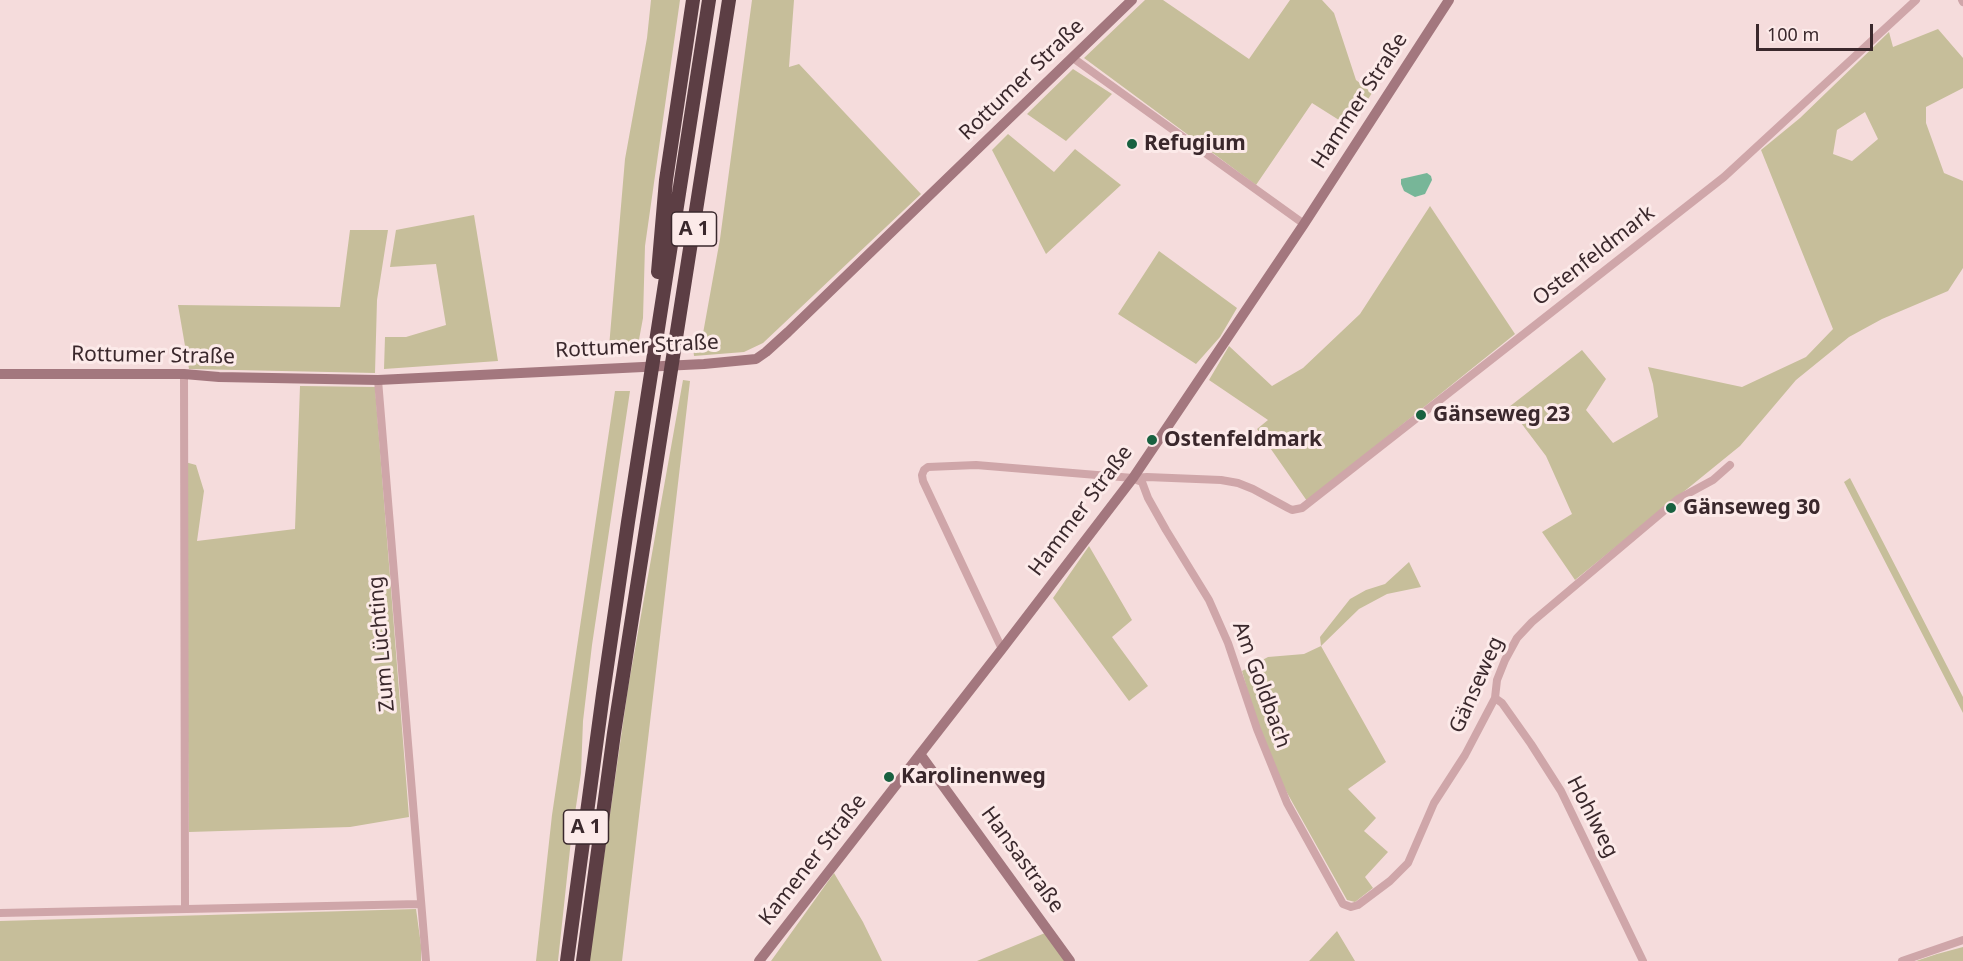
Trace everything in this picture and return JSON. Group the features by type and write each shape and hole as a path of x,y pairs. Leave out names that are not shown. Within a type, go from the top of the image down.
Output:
{"highway":[{"path":"657,329 657,286 666,180 692,0"},
{"name":"A 1","path":"567,961 603,694 709,0"},
{"name":"A 1","path":"582,961 614,733 729,0"},
{"path":"726,22 735,0"}],"street":[{"name":"Rottumer Straße","path":"0,374 184,374 219,377 378,380 704,364 756,359 766,352 1132,0"},
{"name":"Hammer Straße","path":"920,754 1133,478 1304,224 1449,0"},
{"name":"Ostenfeldmark","path":"1002,649 923,480 922,475 928,467 976,465 1133,478 1221,480 1246,486 1293,510 1298,510 1724,177 1916,0"},
{"path":"1073,58 1304,224"},
{"path":"184,374 185,909"},
{"name":"Zum Lüchting","path":"378,380 426,961"},
{"name":"Gänseweg","path":"1351,907 1358,905 1390,881 1408,863 1434,803 1465,755 1495,698 1497,680 1517,638 1532,622 1678,499 1713,480 1730,465"},
{"name":"Am Goldbach","path":"1133,478 1142,482 1166,530 1209,600 1228,643 1257,729 1287,803 1343,904 1351,907"},
{"name":"Hohlweg","path":"1495,698 1502,703 1561,791 1643,961"},
{"name":"Kamener Straße","path":"759,961 920,754"},
{"name":"Hansastraße","path":"920,754 1070,961"},
{"path":"0,913 420,904"},
{"path":"1902,961 1963,940"}],"shaded area":[{"path":"651,0 680,0 645,246 643,318 638,345 609,347 625,159 647,38"},
{"path":"752,0 794,0 789,67 799,64 921,194 763,343 744,352 694,356 693,347 702,339 720,239"},
{"path":"1145,0 1163,0 1249,59 1290,0 1322,0 1334,13 1356,80 1372,93 1350,127 1312,103 1256,185 1084,58"},
{"path":"1938,29 1963,58 1963,88 1926,107 1926,123 1944,173 1963,181 1963,268 1948,291 1882,319 1849,337 1796,380 1740,446 1575,580 1542,532 1572,514 1546,456 1509,407 1582,350 1606,379 1586,410 1613,443 1658,417 1648,367 1742,387 1806,357 1833,329 1761,150 1800,118 1889,32 1893,47","holes":["1865,112 1878,139 1852,161 1833,154 1837,130"]},
{"path":"1073,69 1112,94 1066,141 1027,114"},
{"path":"1008,134 1054,172 1075,149 1121,185 1046,254 992,150"},
{"path":"1427,173 1432,180 1425,194 1415,197 1404,191 1401,179"},
{"path":"1430,206 1515,334 1307,501 1257,429 1268,420 1209,380 1229,346 1272,386 1303,368 1360,314"},
{"path":"474,215 498,361 384,369 385,337 406,337 446,325 436,264 390,267 396,230"},
{"path":"350,230 388,230 377,300 375,373 189,369 178,305 340,307"},
{"path":"1159,251 1237,308 1220,337 1196,364 1118,314"},
{"path":"683,380 690,381 622,961 589,961 628,688"},
{"path":"300,386 375,387 409,817 350,827 189,832 185,462 196,465 204,491 197,541 295,529"},
{"path":"615,391 630,391 592,645 583,721 581,773 558,961 536,961 552,815"},
{"path":"1850,478 1963,697 1963,713 1844,482"},
{"path":"1089,546 1132,620 1112,637 1148,686 1129,701 1053,598"},
{"path":"1409,562 1421,587 1387,594 1359,609 1321,646 1320,637 1350,599 1366,590 1385,584"},
{"path":"1321,646 1386,762 1348,789 1376,818 1364,831 1388,852 1365,877 1373,888 1355,902 1347,900 1281,782 1258,727 1242,671 1268,657 1304,654"},
{"path":"834,873 863,922 882,961 771,961"},
{"path":"416,909 421,961 0,961 0,921"},
{"path":"1337,931 1355,961 1309,961 1311,959"},
{"path":"1045,933 1065,961 977,961"},
{"path":"1963,947 1963,961 1916,961 1937,954"}],"place":[{"name":"Refugium","path":"1132,144"},
{"name":"Gänseweg 23","path":"1421,415"},
{"name":"Ostenfeldmark","path":"1152,440"},
{"name":"Gänseweg 30","path":"1671,508"},
{"name":"Karolinenweg","path":"889,777"}]}
